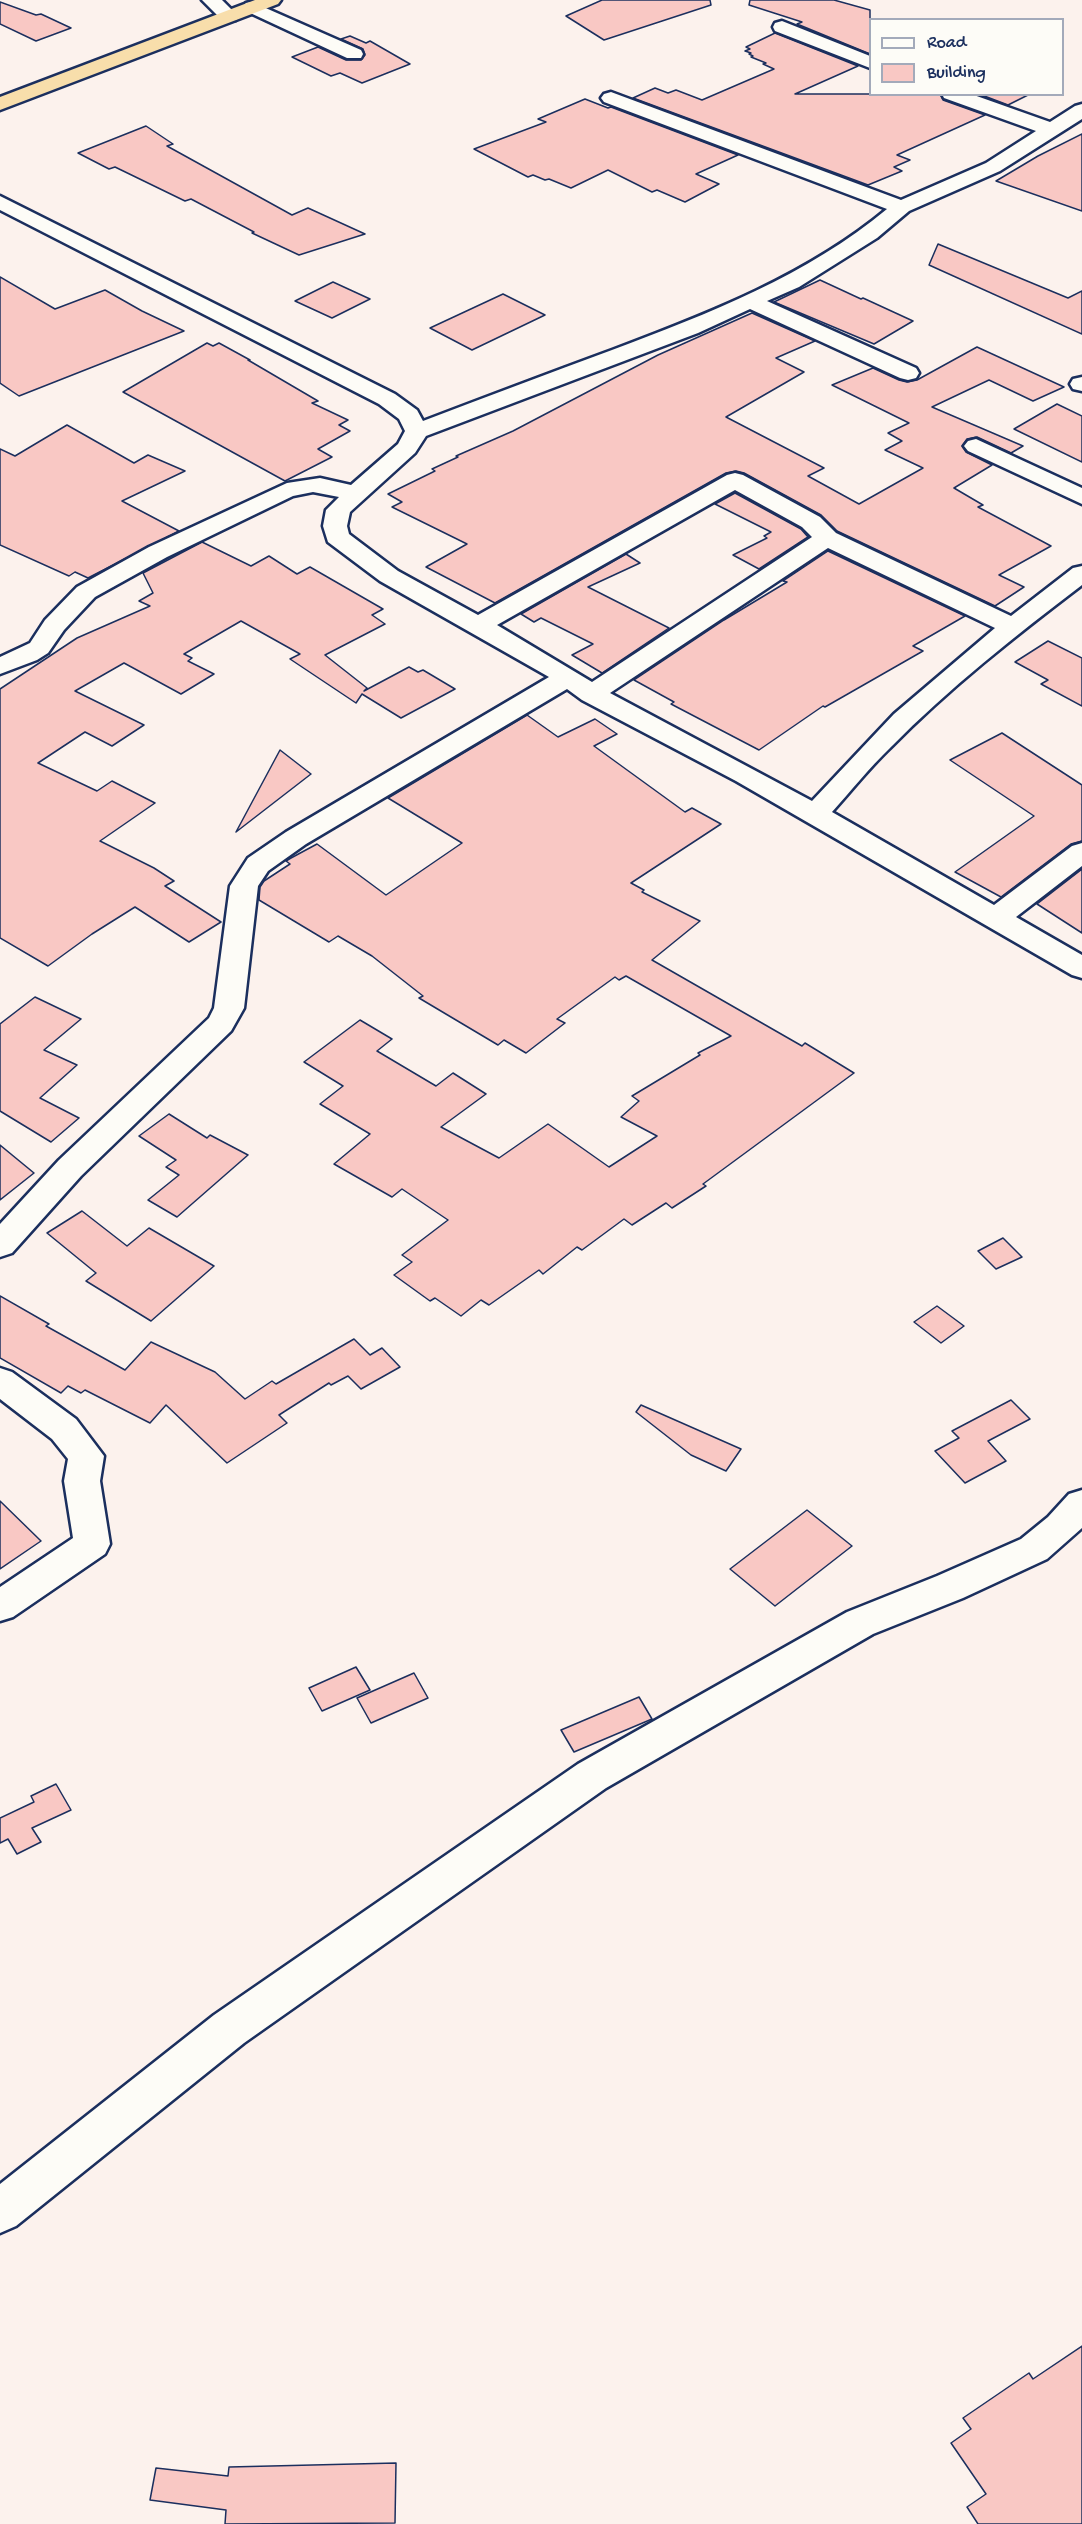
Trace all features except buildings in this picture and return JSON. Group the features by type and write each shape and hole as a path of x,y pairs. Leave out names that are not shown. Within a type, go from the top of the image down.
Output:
{"highway":[{"path":"0,104 272,0"}],"street":[{"path":"210,0 229,16"},
{"path":"252,7 354,54"},
{"path":"782,27 869,62"},
{"path":"957,96 1051,129"},
{"path":"611,98 902,207"},
{"path":"1082,110 993,167 902,207 870,234 790,282 690,328 417,431 407,448 338,510 335,526 337,537 389,576 568,677 591,694 746,775 1082,968"},
{"path":"0,202 387,399 409,415 417,431"},
{"path":"750,301 908,373"},
{"path":"976,446 1082,497"},
{"path":"478,625 735,480 811,522 827,538 1012,626"},
{"path":"0,666 39,648 54,626 86,592 158,552 285,491 306,484 317,483 355,494"},
{"path":"591,694 827,538"},
{"path":"815,814 879,743 1012,626 1082,573"},
{"path":"0,1245 70,1167 220,1024 229,1008 244,886 247,876 254,868 296,838 568,677"},
{"path":"995,919 1082,852"},
{"path":"0,1381 64,1429 86,1456 82,1482 92,1544 0,1606"},
{"path":"0,2211 229,2030 592,1776 860,1623 950,1587 1034,1549 1061,1527 1082,1504"}]}
